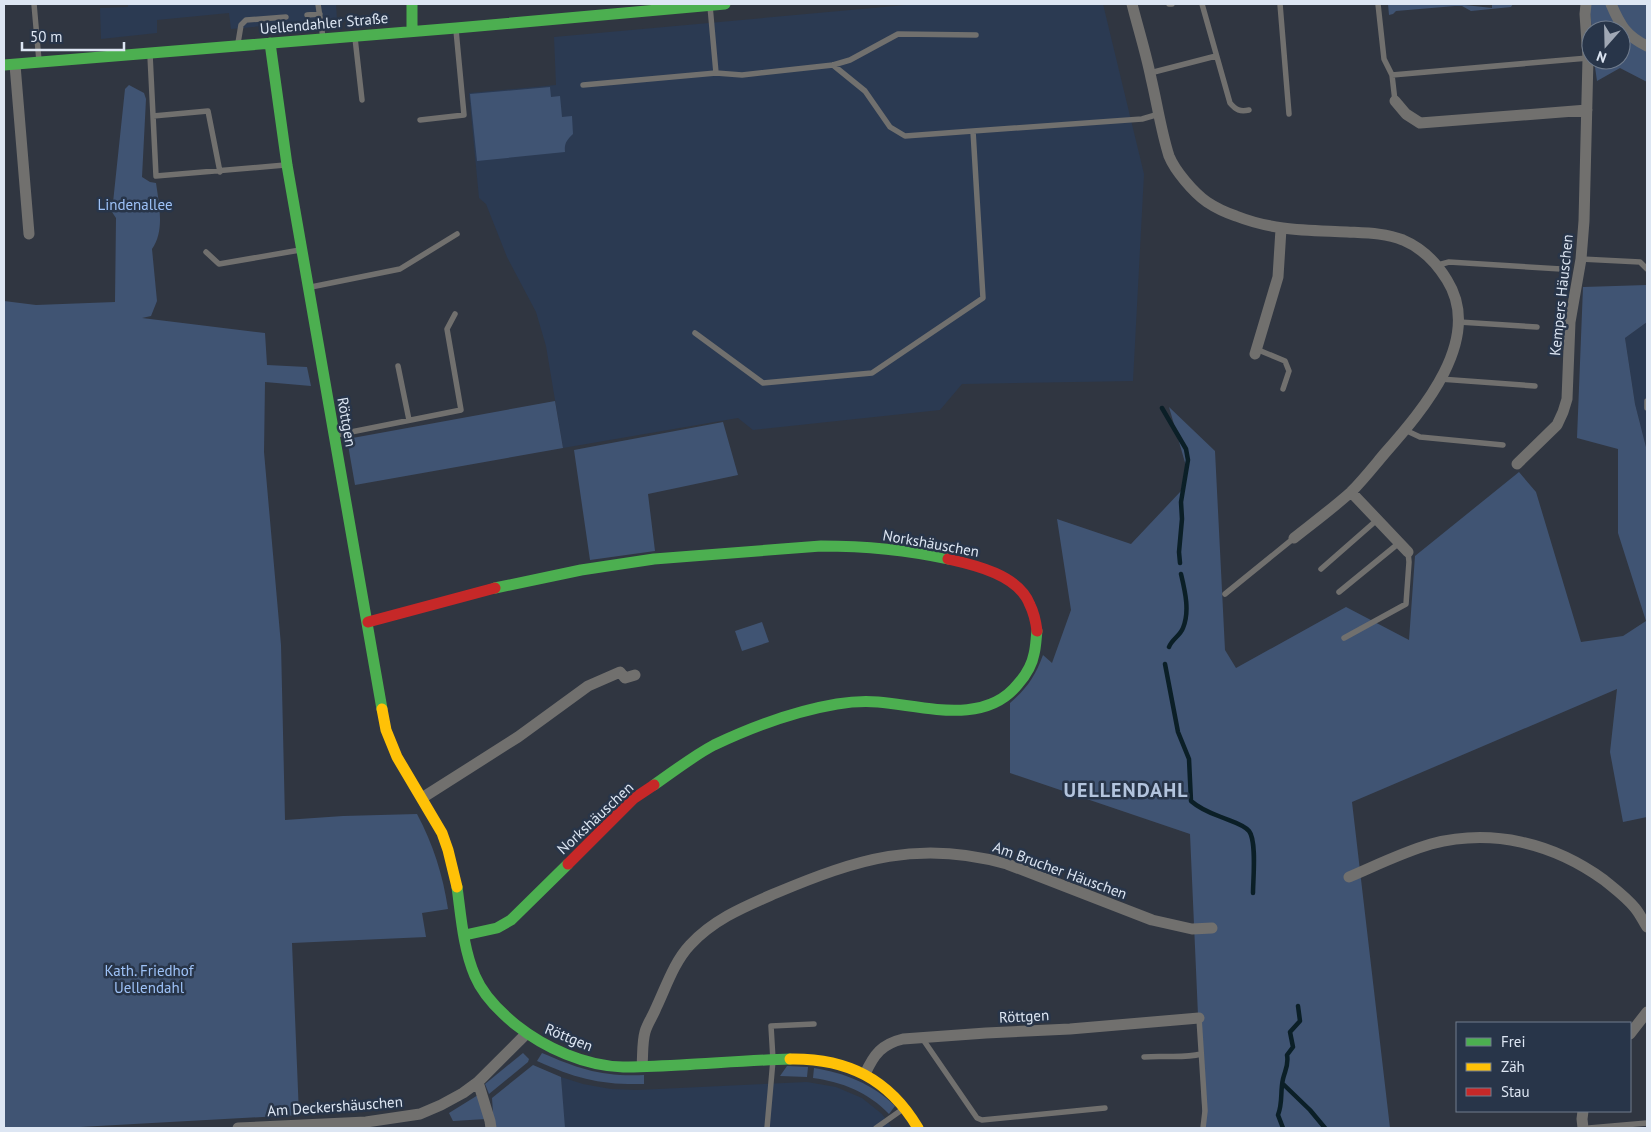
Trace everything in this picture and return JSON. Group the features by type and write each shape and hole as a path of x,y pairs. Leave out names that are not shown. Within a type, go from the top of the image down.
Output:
{"street":[{"path":"412,4 412,31"},
{"name":"Uellendahler Straße","path":"29,234 9,65 724,4"},
{"path":"1132,4 1170,158 1185,181 1208,202 1228,213 1256,224 1281,229 1380,234 1403,240 1421,250 1438,265 1449,283 1457,303 1459,322 1456,342 1448,364 1424,405 1406,430 1351,492 1294,538"},
{"name":"Kempers Häuschen","path":"1585,20 1586,4"},
{"path":"1611,4 1625,31 1634,39 1647,46"},
{"name":"Röttgen","path":"270,43 287,165 386,730 391,747 442,834 453,868 473,971 482,988 506,1017 526,1034 544,1045 582,1060 622,1067 773,1060 828,1062 865,1074 888,1089 906,1106 918,1128"},
{"name":"Kempers Häuschen","path":"1516,464 1557,425 1567,398 1570,322 1581,259 1584,221 1588,70"},
{"path":"1395,101 1406,114 1420,123 1587,110"},
{"path":"1256,351 1278,277 1281,229"},
{"path":"1351,492 1408,552"},
{"name":"Norkshäuschen","path":"368,622 485,590 581,570 654,559 821,546 889,550 946,558 982,567 1001,575 1019,588 1030,603 1037,630 1034,655 1027,673 1015,688 1000,700 975,709 949,711 876,702 838,704 761,725 713,746 680,766 634,800 511,920 496,928 465,934"},
{"path":"422,798 518,737 588,686 620,672 625,678 635,675"},
{"path":"1349,877 1430,844 1486,837 1518,841 1566,857 1588,869 1616,889 1636,908 1647,927"},
{"name":"Am Brucher Häuschen","path":"642,1066 645,1033 673,970 688,946 710,925 735,911 796,885 849,865 881,857 943,852 988,859 1007,864 1152,920 1192,929 1212,928"},
{"path":"1631,1033 1647,1012"},
{"name":"Röttgen","path":"865,1074 874,1057 890,1042 903,1039 1070,1029 1200,1018"},
{"name":"Am Deckershäuschen","path":"238,1128 366,1125 420,1114 463,1093 478,1082 526,1034"},
{"path":"478,1082 491,1128"},
{"path":"1583,1112 1583,1128"}],"lane":[{"path":"34,4 39,63"},
{"path":"318,4 323,38"},
{"path":"1202,4 1230,103 1236,110 1250,110"},
{"path":"1280,4 1288,114"},
{"path":"1378,4 1384,59 1392,75 1395,101"},
{"path":"710,5 716,74"},
{"path":"307,15 320,14"},
{"path":"238,46 241,25 246,20 286,17"},
{"path":"420,120 464,115 456,28"},
{"path":"583,84 716,74 742,75 833,65 850,60 898,34 976,35"},
{"path":"354,36 362,100"},
{"path":"150,53 156,176 287,165"},
{"path":"1150,73 1216,56"},
{"path":"1392,75 1581,59"},
{"path":"833,65 865,91 890,128 905,136 1142,119 1159,114"},
{"path":"153,116 208,111 220,172"},
{"path":"694,333 762,384 872,373 983,298 973,131"},
{"path":"309,287 400,269 457,234"},
{"path":"206,252 219,264 302,250"},
{"path":"1581,259 1640,262 1647,269"},
{"path":"1438,265 1449,262 1561,269"},
{"path":"334,435 461,410 447,329 455,314"},
{"path":"1459,322 1537,327"},
{"path":"1256,351 1285,361 1289,371 1283,389"},
{"path":"398,366 409,420"},
{"path":"1440,379 1535,386"},
{"path":"1647,402 1647,408"},
{"path":"1406,430 1420,437 1503,445"},
{"path":"1321,569 1378,519"},
{"path":"1224,594 1294,538"},
{"path":"1339,592 1400,543"},
{"path":"1344,638 1406,604 1408,552"},
{"path":"1200,1018 1205,1111 1203,1128"},
{"path":"767,1128 773,1060 771,1026 814,1024"},
{"path":"922,1038 978,1118 982,1120 1105,1108"},
{"path":"1144,1057 1184,1058 1201,1054"},
{"path":"876,1128 906,1106"},
{"path":"1589,1128 1647,1123"}],"shaded area":[{"path":"128,4 336,4 337,19 231,29 229,13 157,20 157,33 101,39 100,8 128,7"},
{"path":"917,4 1103,4 1144,174 1133,381 962,384 940,410 753,430 738,418 563,448 546,346 536,312 507,257 486,204 479,198 469,93 556,85 554,37"},
{"path":"1647,322 1647,451 1635,404 1625,338"},
{"path":"561,1077 583,1084 611,1089 637,1090 807,1082 836,1087 862,1098 882,1114 892,1128 564,1128"}],"green space":[{"path":"1388,4 1456,4 1492,8 1492,4 1513,4 1511,7 1471,11 1462,6 1455,6 1396,11 1389,15"},
{"path":"1589,4 1647,4 1647,82 1624,70 1631,70 1631,20 1591,20"},
{"path":"1595,70 1616,70 1597,81"},
{"name":"Kath. Friedhof Uellendahl","path":"129,85 144,93 146,99 142,177 156,183 160,217 159,234 152,249 157,301 151,316 142,318 265,333 267,365 307,367 311,386 265,382 264,452 281,645 285,820 417,814 437,860 448,909 422,913 426,937 292,943 299,1115 62,1128 4,1128 4,301 36,305 115,302 116,218 112,212 125,89"},
{"path":"550,87 551,97 560,96 562,117 572,116 573,134 566,142 565,152 477,161 470,94"},
{"path":"1647,285 1647,322 1625,338 1635,404 1647,451 1647,817 1623,822 1610,752 1617,689 1352,802 1390,1128 1203,1128 1190,834 1010,773 1010,703 1030,682 1043,655 1052,663 1071,610 1057,519 1131,544 1181,491 1186,466 1169,407 1215,451 1225,650 1236,668 1346,607 1409,640 1415,556 1519,472 1536,492 1581,642 1623,636 1646,621 1618,533 1618,449 1577,438 1583,287"},
{"path":"555,401 563,448 355,485 347,439"},
{"path":"723,422 738,475 648,494 655,551 590,560 574,450"},
{"path":"762,622 769,642 742,651 735,631"},
{"path":"523,1053 529,1059 528,1062 489,1094 485,1084"},
{"path":"542,1053 591,1071 616,1075 644,1075 644,1084 589,1080 537,1061"},
{"path":"533,1065 561,1077 565,1128 494,1128 492,1098"},
{"path":"787,1066 808,1067 807,1077 780,1076"},
{"path":"814,1068 837,1073 858,1081 877,1091 895,1106 889,1114 881,1106 854,1089 834,1082 813,1078"},
{"path":"478,1095 486,1119 453,1121 449,1113"}],"waterway":[{"path":"1162,408 1186,449 1188,460 1181,502 1180,563"},
{"path":"1169,647 1182,631 1186,615 1186,601 1181,574"},
{"path":"1165,664 1178,732 1189,759 1191,801 1205,811 1240,825 1249,831 1254,852 1253,893"},
{"path":"1283,1128 1278,1115 1287,1055 1293,1047 1290,1032 1300,1021 1298,1006"},
{"path":"1283,1084 1310,1110 1325,1128"}],"traffic: fast":[{"path":"412,4 412,31"},
{"path":"4,65 725,4"},
{"path":"270,43 287,165 382,709"},
{"path":"495,588 581,570 654,559 821,546 885,549 948,559"},
{"path":"654,785 714,745 774,720 821,707 842,703 878,702 953,710 989,705 1004,697 1018,684 1026,673 1033,658 1037,631"},
{"path":"465,935 497,928 511,920 568,864"},
{"path":"457,887 465,943 478,983 492,1003 510,1020 527,1033 553,1048 594,1063 623,1067 790,1059"}],"traffic: slow":[{"path":"382,709 386,730 397,757 442,833 457,887"},
{"path":"790,1059 830,1062 848,1067 864,1075 880,1084 894,1096 918,1128"}],"traffic: jam":[{"path":"948,559 983,568 1016,586 1030,605 1037,631"},
{"path":"368,622 495,588"},
{"path":"568,864 633,799 654,785"}],"district":[{"name":"UELLENDAHL","path":"1126,790"}],"park label":[{"name":"Lindenallee","path":"135,204"}]}
